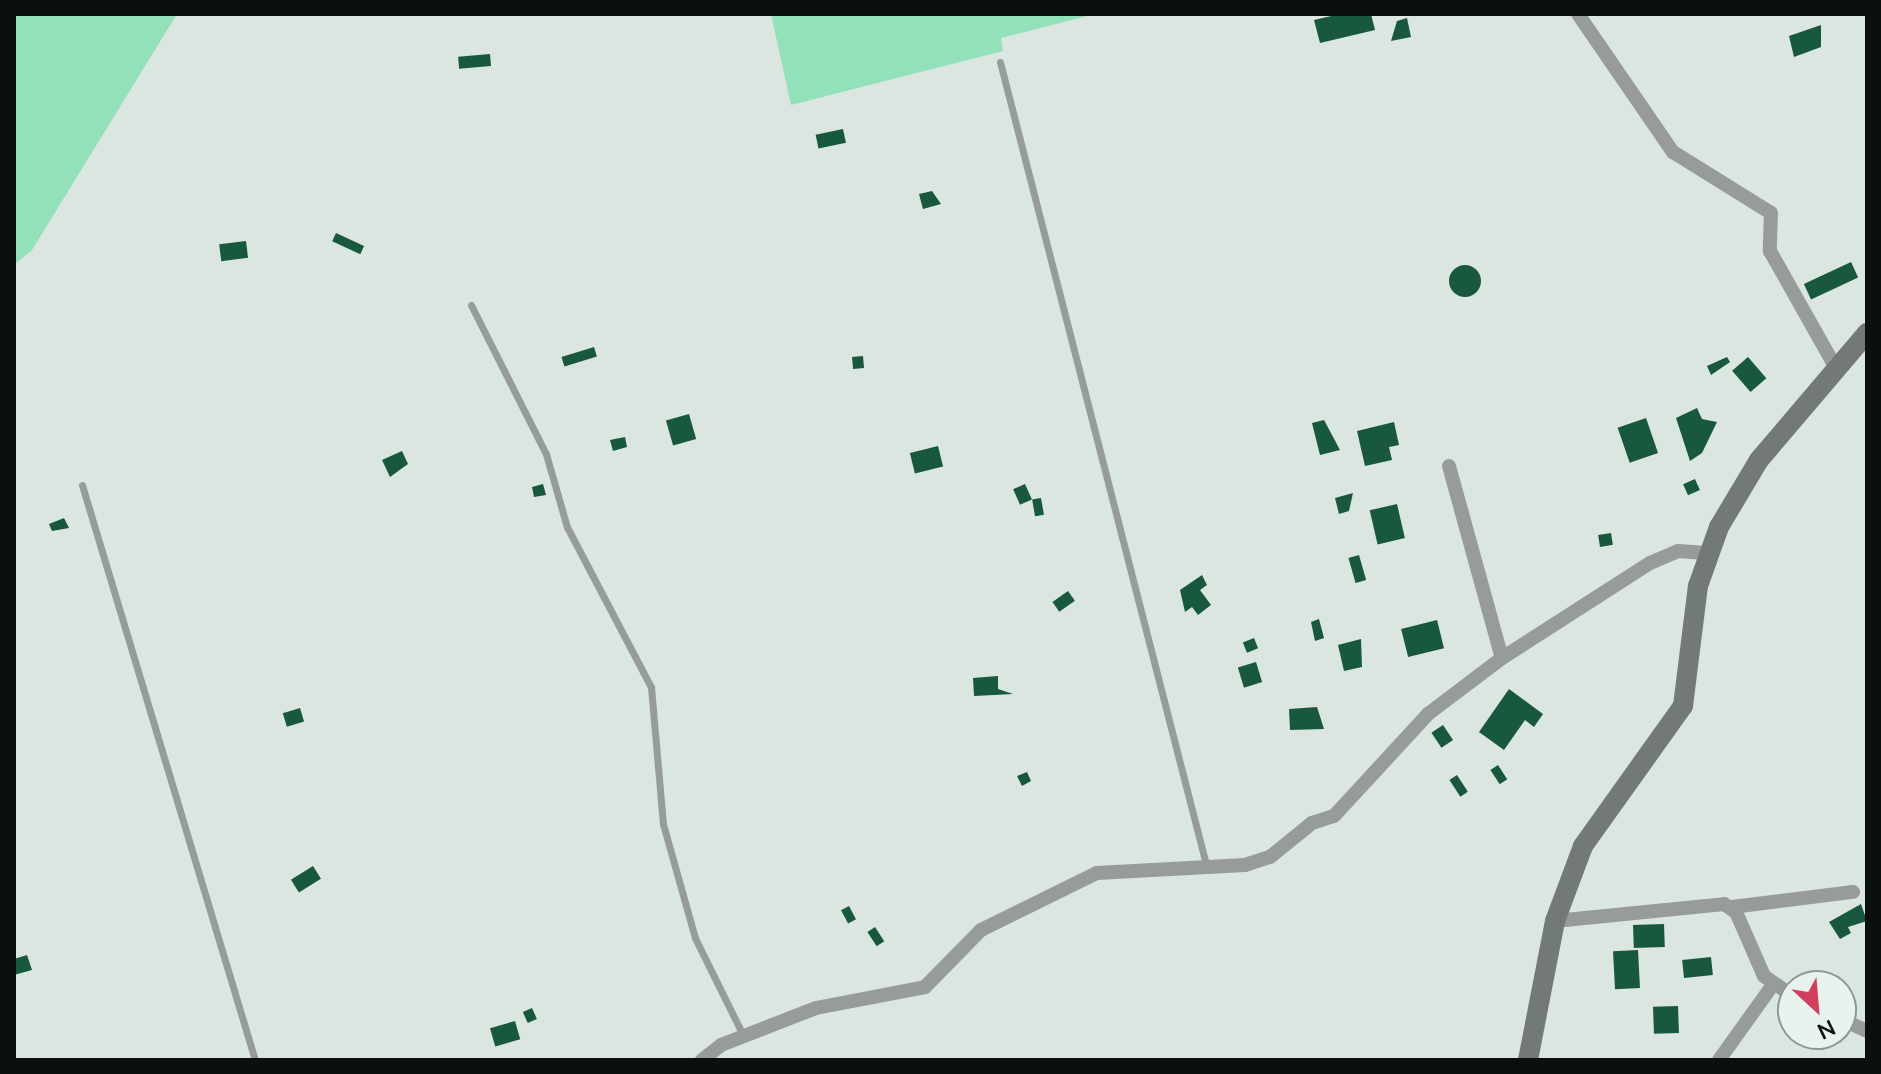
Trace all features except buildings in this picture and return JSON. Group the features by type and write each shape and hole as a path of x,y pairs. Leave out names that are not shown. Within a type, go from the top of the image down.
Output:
{"street":[{"path":"1578,14 1673,152 1768,207 1770,251 1836,368"},
{"path":"1528,1060 1555,921 1602,812 1683,706 1706,553 1759,460 1867,333"},
{"path":"1449,466 1502,658"},
{"path":"702,1060 743,1035 816,1008 925,987 981,930 1097,873 1207,868 1270,857 1312,823 1334,816 1428,714 1502,658 1650,563 1678,551 1706,553"},
{"path":"1555,921 1732,907 1853,892"},
{"path":"1732,907 1772,986 1777,988"},
{"path":"1719,1060 1772,986"}],"lane":[{"path":"1000,62 1207,868"},
{"path":"471,305 546,454 567,527 651,687 663,824 695,938 743,1035"},
{"path":"82,485 255,1060"}],"green space":[{"path":"14,14 177,14 32,250 14,265"},
{"path":"771,14 1095,14 1001,38 1003,51 791,105"}]}
